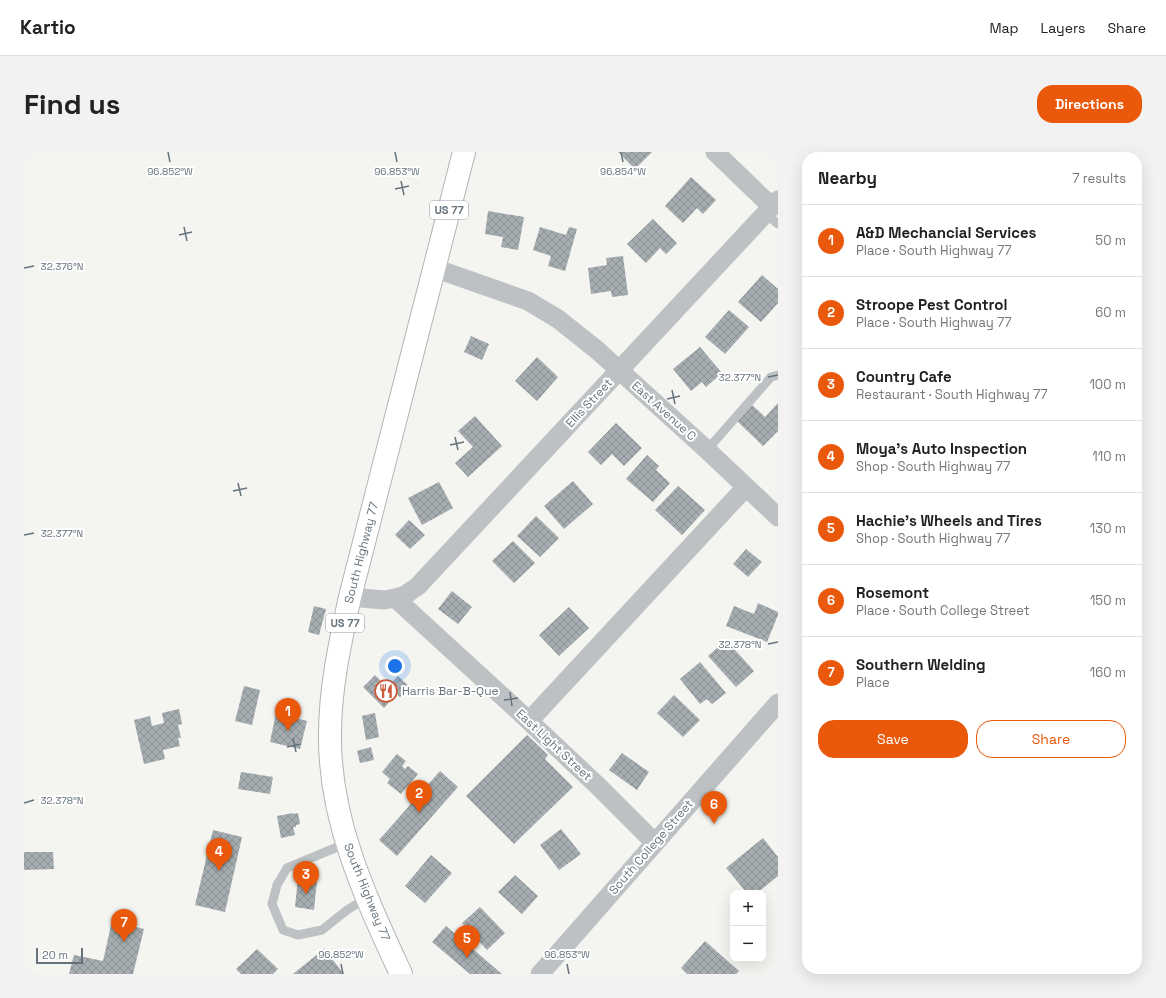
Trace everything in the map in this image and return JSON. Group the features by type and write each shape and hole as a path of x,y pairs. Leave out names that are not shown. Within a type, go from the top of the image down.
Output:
{"main road":[{"name":"South Highway 77","path":"401,974 353,864 342,828 332,766 330,736 334,678 350,597 464,152"}],"street":[{"path":"715,152 773,211"},
{"name":"Ellis Street","path":"395,598 406,595 418,586 619,370 773,211"},
{"name":"East Avenue C","path":"434,268 528,301 558,319 597,350 778,517"},
{"path":"529,721 746,487"},
{"path":"350,597 384,600 395,598"},
{"name":"East Light Street","path":"395,598 598,786 655,843"},
{"name":"South College Street","path":"540,974 778,703"}],"lane":[{"path":"707,450 771,376 778,375"},
{"path":"347,843 287,868 277,884 272,904 283,930 298,935 322,930 347,910 367,898"}],"building":[{"path":"618,152 652,152 635,169"},
{"path":"691,177 716,200 703,214 697,208 683,223 665,206"},
{"path":"488,211 524,217 518,250 501,247 503,237 485,234"},
{"path":"653,219 677,243 666,254 660,248 646,263 627,244"},
{"path":"540,227 566,235 569,227 577,229 565,271 548,266 551,256 533,250"},
{"path":"623,256 628,295 612,297 611,291 591,294 588,268 607,265 606,258"},
{"path":"762,275 778,289 778,303 761,322 738,302"},
{"path":"729,310 749,327 725,354 705,337"},
{"path":"471,336 489,344 482,360 464,352"},
{"path":"700,347 722,373 706,387 702,382 691,391 673,369"},
{"path":"537,357 558,377 537,401 515,381"},
{"path":"778,403 778,431 763,446 737,421 752,405 765,417"},
{"path":"475,416 502,446 468,477 455,463 473,447 458,431"},
{"path":"616,423 642,448 624,466 612,454 601,465 588,452"},
{"path":"647,455 659,466 656,470 670,483 653,502 626,479"},
{"path":"573,481 593,504 564,529 544,506"},
{"path":"439,482 453,508 422,525 408,498"},
{"path":"678,486 705,510 682,535 655,510"},
{"path":"536,516 559,538 540,557 517,536"},
{"path":"409,520 425,535 410,549 395,535"},
{"path":"513,541 535,563 514,583 492,561"},
{"path":"746,549 762,562 748,577 733,564"},
{"path":"452,591 472,607 458,624 438,609"},
{"path":"758,603 778,612 767,642 726,626 734,606 754,614"},
{"path":"314,606 326,609 319,635 308,632"},
{"path":"569,607 589,628 559,656 539,635"},
{"path":"726,640 754,671 736,687 708,656"},
{"path":"700,662 726,693 712,704 707,699 700,704 680,679"},
{"name":"Harris Bar-B-Que","path":"375,675 387,687 398,676 410,687 400,697 397,694 384,708 363,687"},
{"path":"244,686 260,690 252,725 235,721"},
{"path":"674,695 700,720 683,737 657,713"},
{"path":"179,709 182,724 178,725 181,738 178,738 180,746 163,750 165,759 144,764 134,720 150,716 152,726 164,723 162,713"},
{"path":"276,713 307,721 300,749 270,742"},
{"path":"375,713 379,737 366,740 362,716"},
{"path":"527,735 548,755 545,759 573,787 514,844 466,796"},
{"path":"371,747 374,760 360,763 357,751"},
{"path":"622,753 649,772 637,790 609,770"},
{"path":"397,754 406,761 402,766 405,769 408,766 418,774 401,794 387,783 390,779 382,772"},
{"path":"440,771 458,787 397,856 379,840"},
{"path":"241,772 273,777 270,794 238,789"},
{"path":"298,813 300,824 293,827 295,835 281,838 277,816"},
{"path":"561,829 581,854 559,870 540,845"},
{"path":"213,830 242,837 225,912 195,905"},
{"path":"763,838 778,857 778,876 761,890 744,890 726,868"},
{"path":"24,852 53,852 54,869 24,870"},
{"path":"431,855 452,873 425,903 405,886"},
{"path":"515,875 538,896 522,914 498,892"},
{"path":"298,878 317,880 314,910 295,907"},
{"path":"480,907 505,933 487,950 462,923"},
{"path":"112,921 144,929 133,974 69,974 74,955 103,961"},
{"path":"446,926 502,974 470,974 432,942"},
{"path":"705,941 739,971 736,974 687,974 681,968"},
{"path":"257,949 278,969 273,974 241,974 236,969"},
{"path":"324,949 344,974 293,974"}],"place":[{"name":"Harris Bar-B-Que","path":"386,691"},
{"name":"A&D Mechancial Services","path":"288,731"},
{"name":"Stroope Pest Control","path":"419,813"},
{"name":"Rosemont","path":"714,824"},
{"name":"Moya's Auto Inspection","path":"219,871"},
{"name":"Country Cafe","path":"306,894"},
{"name":"Southern Welding","path":"124,942"},
{"name":"Hachie's Wheels and Tires","path":"467,958"}]}
